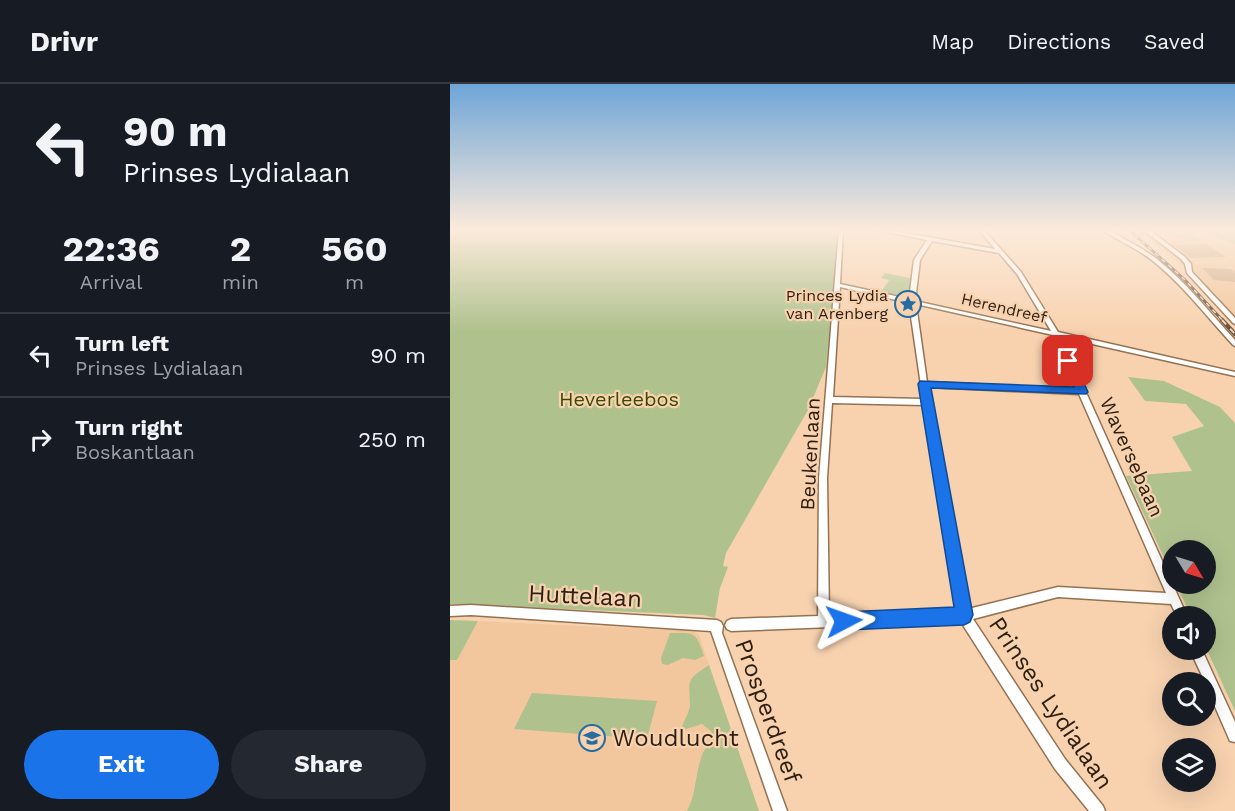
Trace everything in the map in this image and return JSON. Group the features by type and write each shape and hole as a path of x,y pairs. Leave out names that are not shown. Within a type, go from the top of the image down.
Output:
{"street":[{"name":"Beukenlaan","path":"824,622 822,502 839,263"},
{"name":"Prinses Lydialaan","path":"917,263 912,290 924,384 964,615 1060,764 1098,811"},
{"name":"Waversebaan","path":"1009,263 1034,296 1056,334 1177,606"},
{"path":"1158,263 1185,288 1235,344"},
{"path":"1187,263 1189,272 1235,322"},
{"name":"Herendreef","path":"837,285 1235,374"},
{"path":"924,384 1082,392"},
{"path":"829,400 927,402"},
{"name":"Huttelaan","path":"450,611 724,626 964,615 1058,592 1174,599"},
{"name":"Prosperdreef","path":"724,626 719,642 780,811"},
{"path":"1201,660 1235,736"}],"shaded area":[{"path":"1179,263 1235,263 1235,322"},
{"name":"Woudlucht","path":"478,621 693,631 699,635 759,811 450,811 450,660 457,660"}],"green space":[{"name":"Heverleebos","path":"450,263 836,263 826,367 808,410 726,553 723,566 728,567 720,588 715,618 703,615 450,604"},
{"path":"885,273 910,278 908,297 881,292 889,280 881,278"},
{"path":"1128,377 1164,381 1220,407 1235,423 1235,711 1212,660 1216,660 1216,606 1186,606 1181,594 1216,594 1216,540 1162,540 1162,553 1126,476 1192,471 1172,437 1204,426 1186,404 1145,401"},
{"path":"450,620 478,621 457,660 450,660"},
{"path":"670,633 693,635 699,642 704,656 695,660 683,658 668,665 662,664 661,658"},
{"path":"709,665 759,811 687,811 701,758 709,742 711,731 702,724 686,729 682,727 690,707 690,681"},
{"path":"532,693 657,701 647,739 514,729"}],"building":[{"path":"1202,268 1231,269 1235,273 1235,282 1214,280"}],"railway":[{"path":"1166,263 1224,322"},
{"path":"1222,320 1235,334"}],"place":[{"name":"Princes Lydia van Arenberg","path":"908,304"},
{"name":"Woudlucht","path":"592,738"}],"route":[{"path":"844,621 964,615 924,384 1082,392 1068,361"}]}
